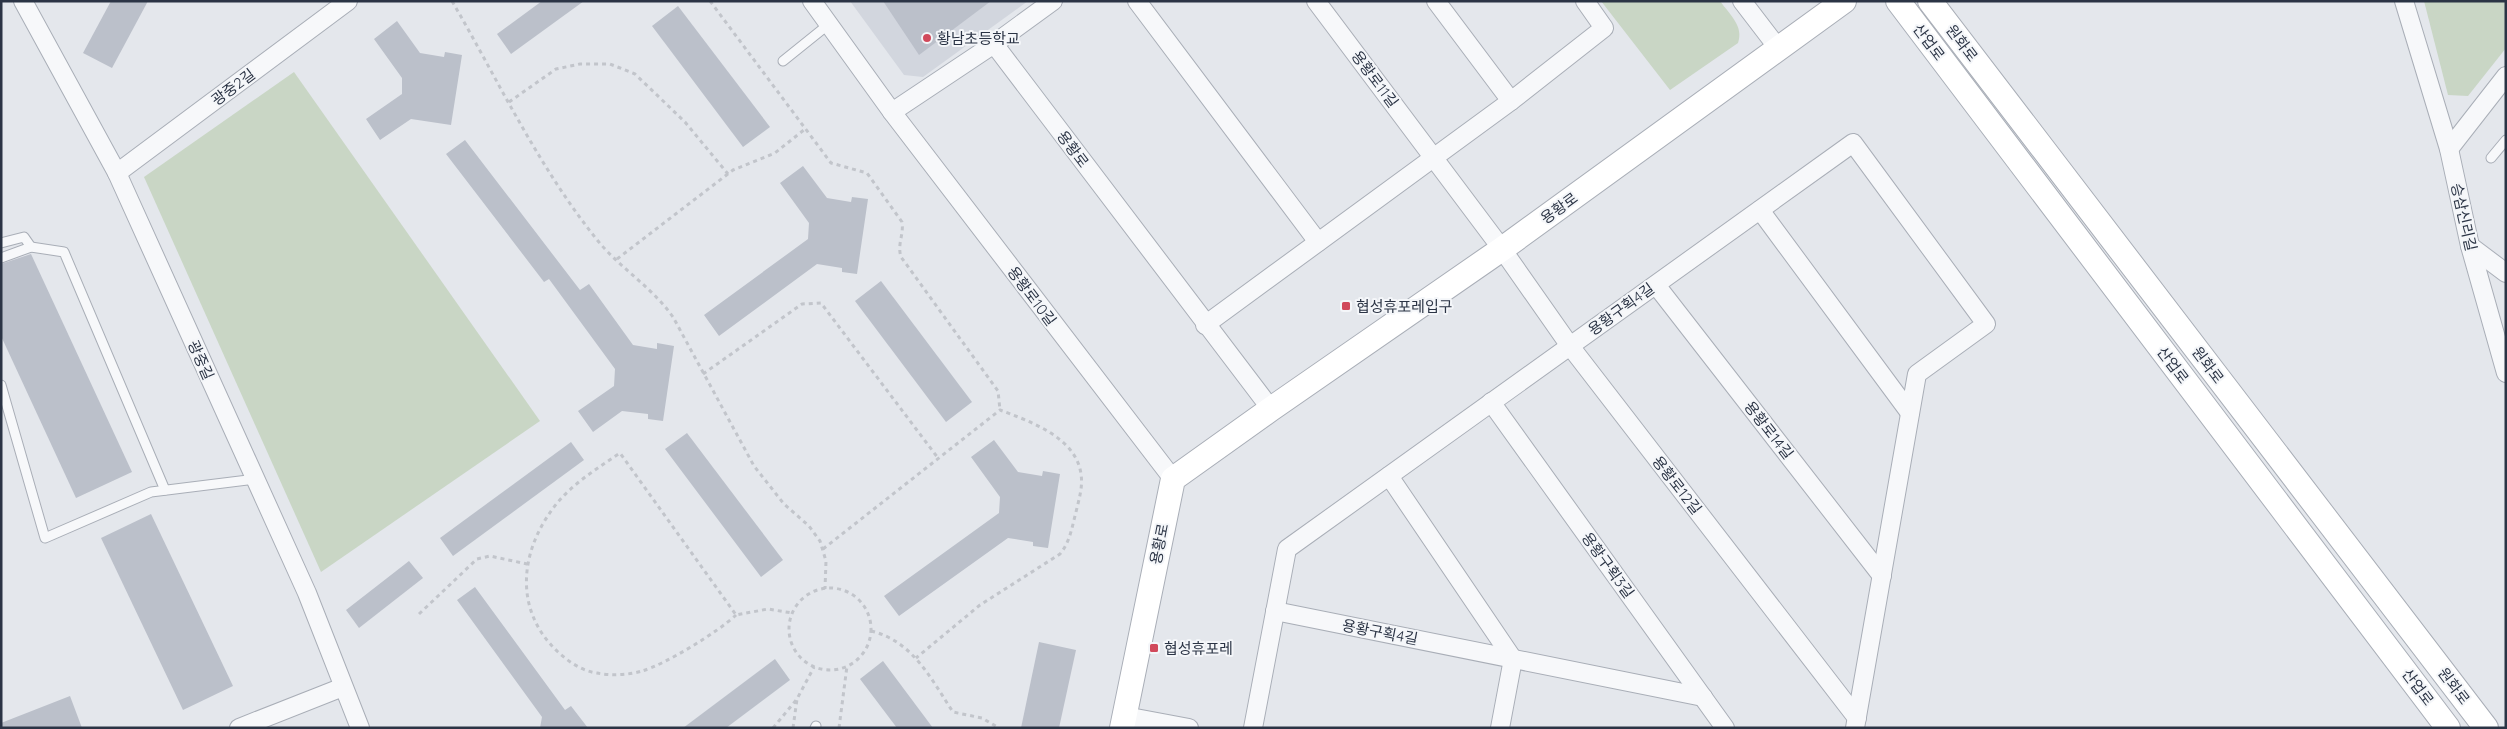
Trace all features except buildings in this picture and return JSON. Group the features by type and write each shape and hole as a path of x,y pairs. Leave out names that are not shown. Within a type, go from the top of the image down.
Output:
{"street":[{"name":"광중길","path":"23,1 117,174 308,593 360,728"},
{"name":"광중2길","path":"117,174 348,1"},
{"name":"용황로10길","path":"812,1 892,112 1173,479"},
{"path":"892,112 994,44 1053,1"},
{"path":"1137,1 1318,242"},
{"name":"용황로11길","path":"1316,1 1502,249"},
{"path":"1436,1 1511,101"},
{"path":"1205,325 1511,101 1604,28 1584,1"},
{"path":"1742,1 1778,48"},
{"name":"용황로","path":"1124,722 1173,479 1502,249 1844,1"},
{"name":"산업로","path":"1898,1 2448,728"},
{"name":"원화로","path":"1930,1 2486,728"},
{"name":"승삼신리길","path":"2404,1 2449,149 2470,246 2506,373"},
{"name":"용황로","path":"994,44 1205,325 1271,409"},
{"path":"2449,149 2506,76"},
{"name":"용황구획4길","path":"1253,728 1287,548 1853,143 1986,324 1917,374 1910,413"},
{"path":"1760,210 1910,413 1856,723"},
{"path":"2470,246 2506,273"},
{"name":"용황로12길","path":"1502,249 1570,346 1856,723"},
{"name":"용황로14길","path":"1656,284 1882,576"},
{"name":"용황구획3길","path":"1491,402 1725,728"},
{"path":"1389,476 1514,658 1500,728"},
{"name":"용황구획4길","path":"1275,611 1703,696"},
{"path":"239,728 343,687"},
{"path":"1124,722 1189,728"}],"lane":[{"path":"783,61 829,24"},
{"path":"2492,158 2506,140"},
{"path":"1,243 24,237 31,246"},
{"path":"1,258 31,246 64,252 165,490"},
{"path":"1,385 45,538 151,492 256,479"}],"path":[{"path":"452,1 549,175 600,243 661,300 673,316 754,466 784,504 809,526 820,541 826,561 825,589"},
{"path":"710,1 831,163 867,173 902,222 903,229 898,248 901,257 998,391 1000,410"},
{"path":"509,102 556,69 580,64 610,64 635,74 685,122 728,174"},
{"path":"617,259 728,174 775,152 805,130"},
{"path":"704,374 802,304 821,303 938,458"},
{"path":"823,549 1000,410"},
{"path":"916,658 980,605 1060,554 1067,546 1080,494 1081,472 1073,455 1062,442 1048,431 1000,410"},
{"path":"736,615 620,453 584,478 558,502 540,529 527,564 525,590 533,619 547,641 571,664 595,673 615,675 642,671 687,649 736,615 768,609 792,613"},
{"path":"419,614 477,559 490,556 527,564"},
{"path":"825,589 839,589 852,595 866,610 871,631 868,644 860,657 847,666 826,670 814,667 804,661 795,651 790,639 789,627 792,613 800,601 812,593 825,589"},
{"path":"871,631 885,634 905,646 916,658 953,712 982,718 999,728"},
{"path":"839,728 847,666"},
{"path":"774,728 797,699 814,667"},
{"path":"793,728 797,699"}],"shaded area":[{"name":"황남초등학교","path":"850,1 1028,1 923,77 904,75"}],"green space":[{"path":"1601,1 1720,1 1738,26 1738,43 1670,90"},
{"path":"2424,1 2506,1 2506,48 2468,96 2448,95"},
{"path":"294,72 540,421 321,572 144,177"}],"place":[{"name":"황남초등학교","path":"927,38"},
{"name":"협성휴포레입구","path":"1346,306"},
{"name":"협성휴포레","path":"1154,648"}]}
